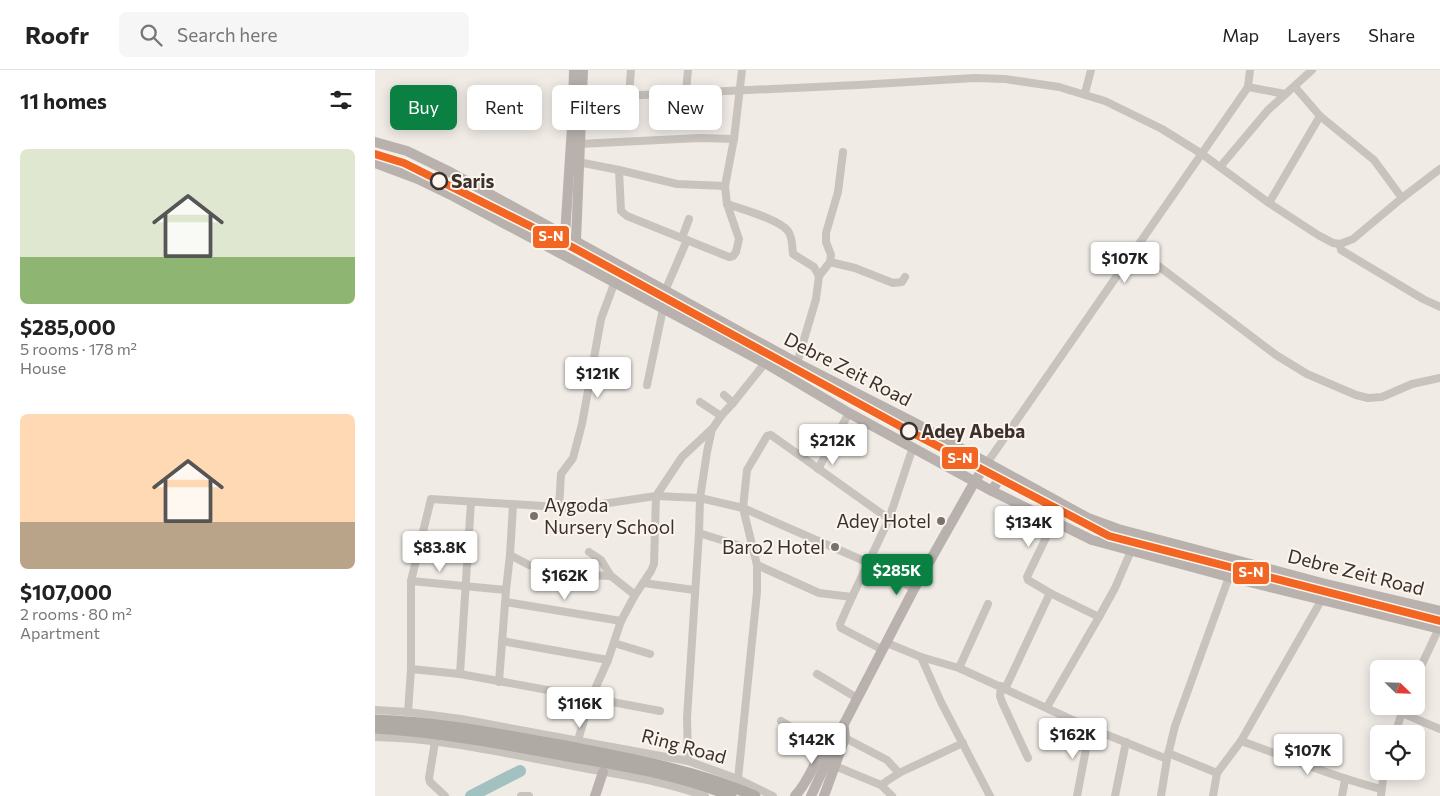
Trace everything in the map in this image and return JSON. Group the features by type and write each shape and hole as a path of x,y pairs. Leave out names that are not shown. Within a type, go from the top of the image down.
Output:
{"highway":[{"name":"Ring Road","path":"375,720 427,723 472,729 613,755 682,770 730,785 755,796"},
{"name":"Ring Road","path":"375,728 433,733 473,739 651,771 684,779 731,796"}],"main road":[{"path":"574,70 576,85"},
{"path":"580,85 583,70"},
{"path":"565,235 574,130"},
{"path":"576,240 578,130"},
{"name":"Debre Zeit Road","path":"375,142 398,148 426,160 576,240 797,363 913,422 1088,518 1108,526 1322,583 1440,611"},
{"name":"Debre Zeit Road","path":"375,163 402,172 444,192 566,256 614,284 765,363 849,413 992,490 1092,540 1229,577 1439,629"},
{"path":"795,796 844,724 914,589 975,480 987,463"},
{"path":"992,490 1003,472"},
{"path":"824,796 845,738 844,724"},
{"path":"811,796 830,745"},
{"path":"595,796 603,772"}],"street":[{"path":"630,85 631,70"},
{"path":"687,85 688,70"},
{"path":"619,170 621,211 627,216 729,257 733,256 739,239 727,204 725,186 734,139 742,70"},
{"path":"1085,94 1091,70"},
{"path":"987,463 1248,87 1250,70"},
{"path":"1220,167 1267,110 1312,70"},
{"path":"722,91 858,86 975,78 1035,82 1085,94 1136,115 1203,154 1269,202 1327,240 1340,244 1353,239 1402,198 1439,172"},
{"path":"1248,87 1285,94"},
{"path":"1295,87 1320,116 1374,160 1402,198"},
{"path":"1269,202 1320,116"},
{"path":"579,144 700,138 734,139"},
{"path":"797,363 814,307 819,276 831,256 826,242 826,233 838,192 843,152"},
{"path":"578,162 677,184 725,186"},
{"path":"727,204 780,224 788,231 792,240 793,254 814,267 819,276"},
{"path":"665,291 684,239 689,218"},
{"path":"1340,244 1341,250 1423,299 1440,307"},
{"path":"1136,249 1277,355 1307,374 1347,392 1368,398 1382,397 1412,384 1440,378"},
{"path":"829,262 855,268 898,284 905,277"},
{"path":"559,508 561,474 571,461 577,441 601,319 614,284"},
{"path":"647,385 663,309"},
{"path":"578,740 591,698 608,660 621,621 654,564 657,496 682,457 713,428 765,363"},
{"path":"724,395 733,403"},
{"path":"699,402 721,416"},
{"path":"818,469 849,413"},
{"path":"688,761 687,718 700,498 707,452 713,428"},
{"path":"738,778 757,592 757,565 743,508 747,470 769,434 889,519"},
{"path":"913,447 889,519 840,624 841,628 885,647 959,668 1091,728 1217,773"},
{"path":"408,712 411,669 411,581 431,499 575,508 657,496 700,498 743,508 869,563 914,589"},
{"path":"460,674 471,502"},
{"path":"499,682 513,505"},
{"path":"1054,521 1027,580 1099,616"},
{"path":"699,533 753,550"},
{"path":"1047,708 1115,588 1131,551"},
{"path":"589,552 601,560 611,576 635,595"},
{"path":"510,555 529,565 589,575 611,576"},
{"path":"757,565 819,593 852,597"},
{"path":"1161,796 1175,726 1229,577"},
{"path":"411,581 505,590"},
{"path":"644,583 695,590"},
{"path":"1028,758 1000,696 1050,593"},
{"path":"1213,796 1217,773 1241,741 1322,599"},
{"path":"506,602 621,621"},
{"path":"959,668 988,604"},
{"path":"1424,660 1439,629"},
{"path":"502,641 608,660"},
{"path":"614,643 650,654"},
{"path":"921,657 941,702 990,796"},
{"path":"411,669 460,674 660,712"},
{"path":"817,674 857,698"},
{"name":"Ring Road","path":"375,710 461,719 688,761 738,778 773,796"},
{"path":"1413,715 1440,729"},
{"path":"781,721 808,737 830,745"},
{"path":"1077,796 1091,728"},
{"path":"375,737 478,748 603,772 705,796"},
{"path":"845,738 887,760 899,774"},
{"path":"1241,741 1308,764 1381,793 1382,780"},
{"path":"435,742 429,778 430,782 445,796"},
{"path":"1115,796 1127,742"},
{"path":"881,785 899,774 963,743"},
{"path":"835,766 881,785 892,796"},
{"path":"1342,796 1345,780"},
{"path":"521,796 529,796"}],"waterway":[{"path":"471,796 520,771"}],"transit line":[{"name":"S-N","path":"375,154 404,163 572,247 909,431 1109,536 1440,621"}],"place":[{"name":"Saris","path":"439,181"},
{"name":"Adey Abeba","path":"909,431"},
{"name":"Aygoda Nursery School","path":"534,516"},
{"name":"Adey Hotel","path":"941,521"},
{"name":"Baro2 Hotel","path":"835,547"}]}
